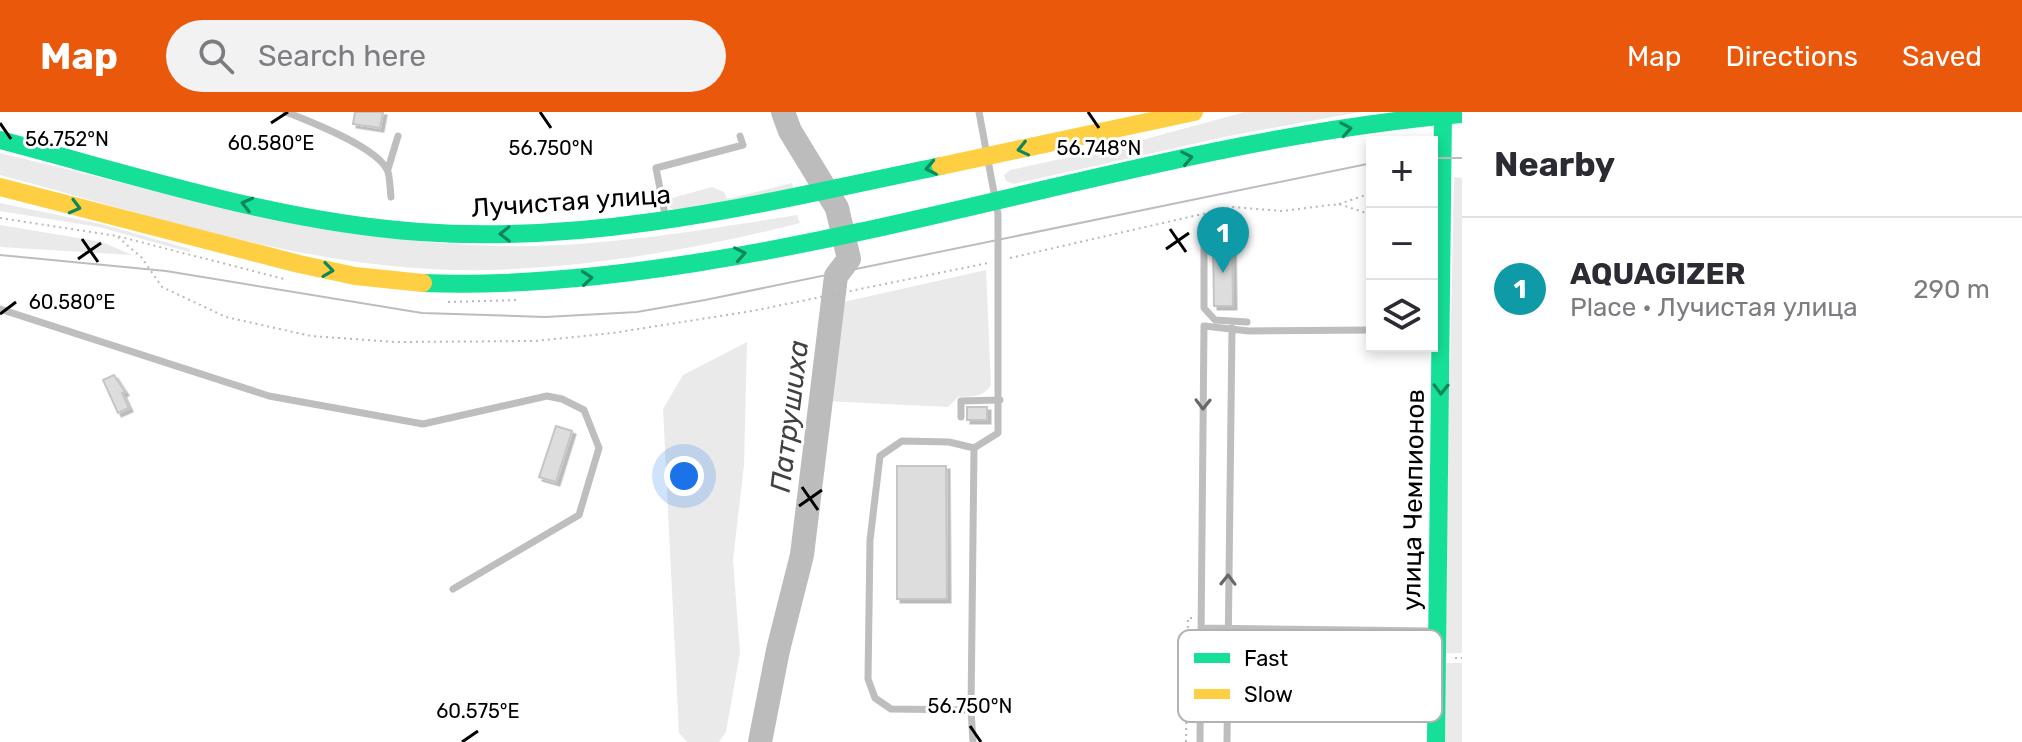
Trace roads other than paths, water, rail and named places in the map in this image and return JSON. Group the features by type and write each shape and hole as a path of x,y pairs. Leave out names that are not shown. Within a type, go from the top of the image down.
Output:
{"main road":[{"name":"Лучистая улица","path":"0,140 231,200 337,222 465,235 566,233 666,222 776,201 1194,112"},
{"path":"0,187 304,266 433,284 625,274 875,227 1254,145 1450,114"},
{"name":"улица Чемпионов","path":"1438,312 1450,114"},
{"name":"улица Чемпионов","path":"1437,352 1437,630"},
{"name":"улица Чемпионов","path":"1436,722 1436,742"}],"lane":[{"path":"286,112 324,124 388,169"},
{"path":"971,710 891,709 875,698 868,679 870,540 880,456 902,441 949,442 974,448 998,433 997,199 979,112"},
{"path":"391,197 388,169 398,136"},
{"path":"666,222 656,168 743,145 740,136"},
{"path":"1204,242 1204,308 1215,320 1247,322"},
{"path":"0,309 269,396 423,424 547,396 584,410 599,448 579,515 453,589"},
{"path":"1366,330 1249,331 1204,326 1201,628 1367,630"},
{"path":"1228,628 1232,328"},
{"path":"961,417 961,401 1000,400"},
{"path":"973,742 974,448"},
{"path":"1200,722 1200,742"},
{"path":"1227,722 1227,742"}],"waterway":[{"name":"Патрушиха","path":"760,742 778,650 802,555 836,276 849,259 837,208 790,131 783,112"}],"tram line":[{"path":"1438,158 1462,158"},
{"path":"0,255 166,271 422,313 545,317 637,312 1366,164"}],"place":[{"name":"AQUAGIZER","path":"1223,273"}]}
